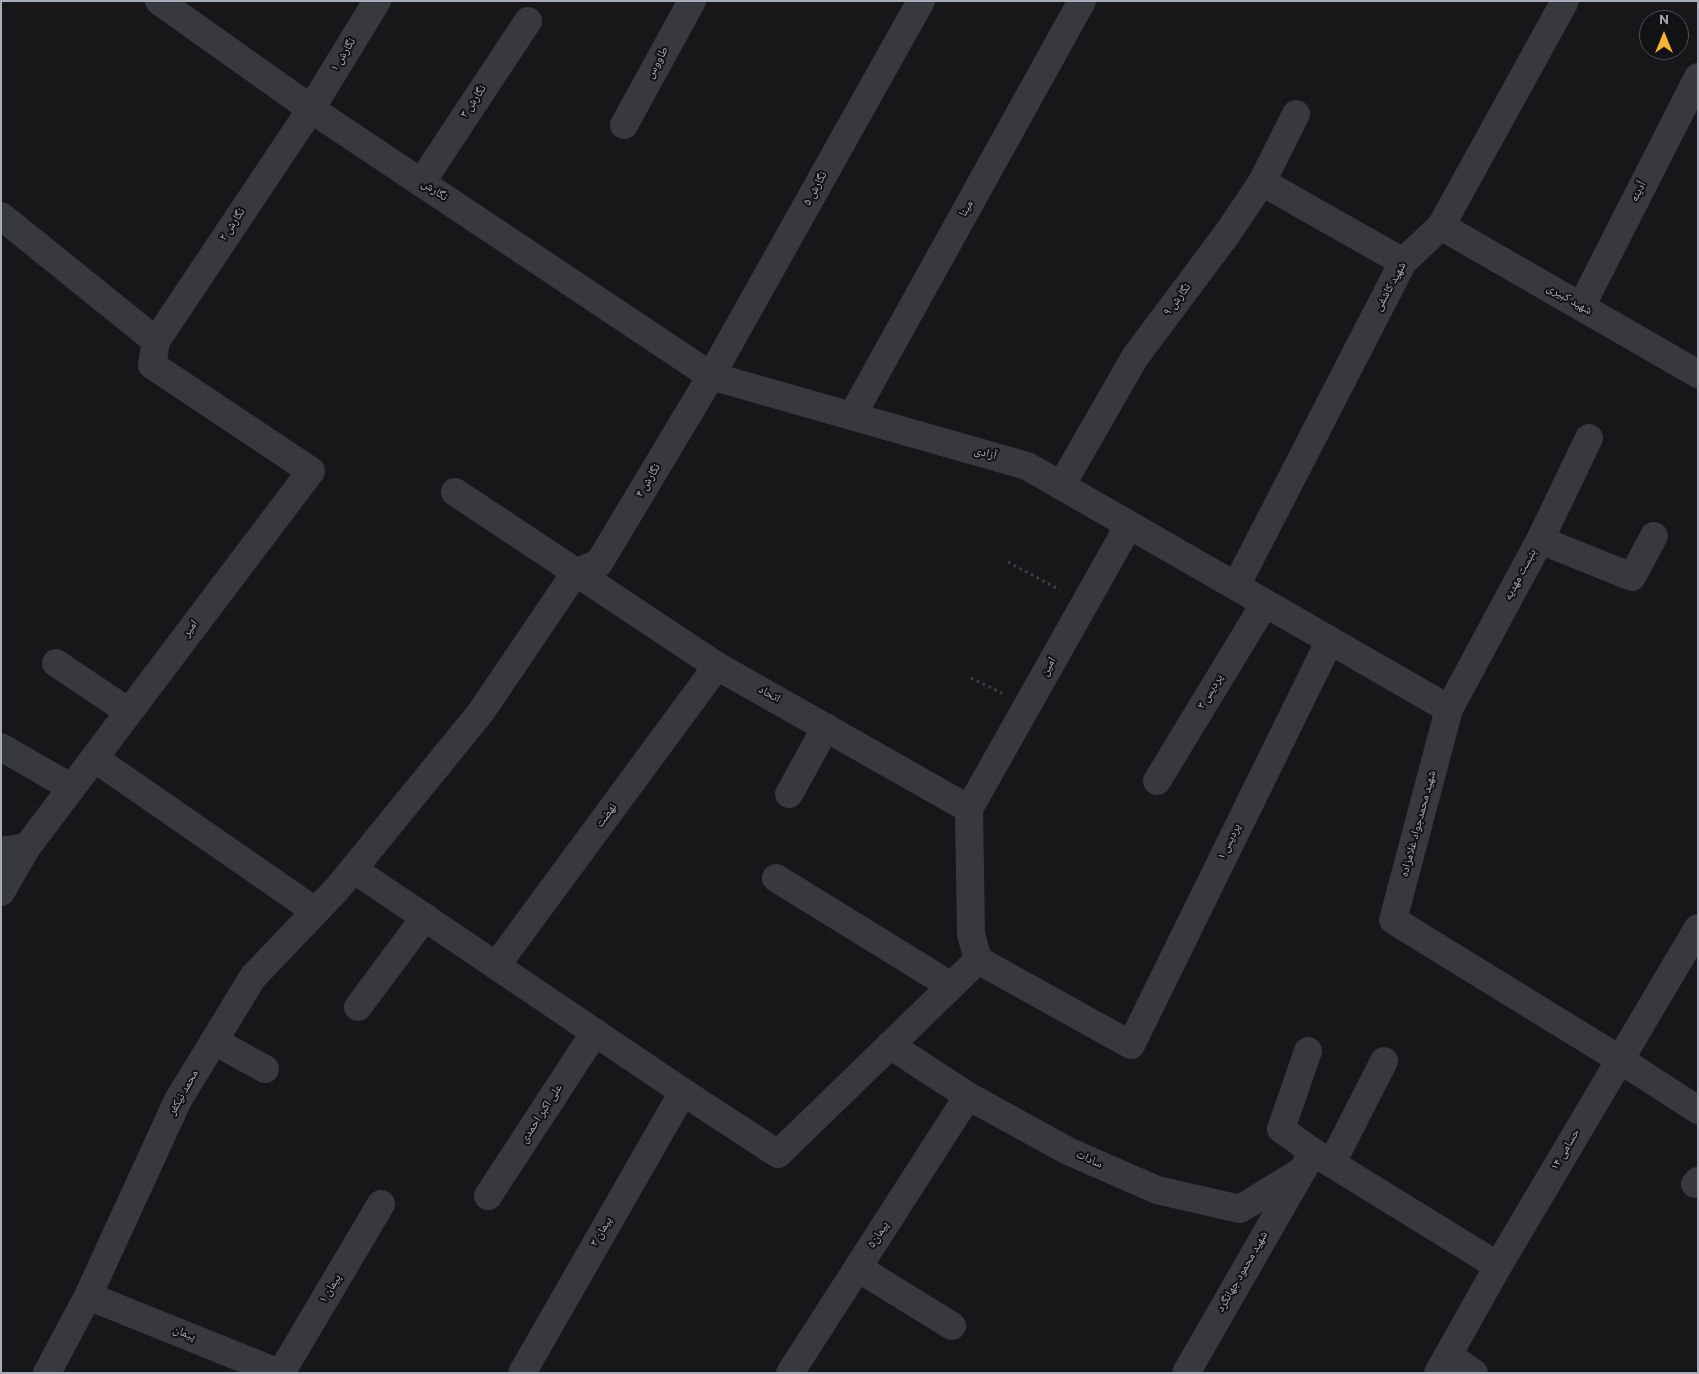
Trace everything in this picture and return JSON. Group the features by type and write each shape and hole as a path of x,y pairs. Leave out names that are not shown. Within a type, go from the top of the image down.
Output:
{"street":[{"name":"نگارش","path":"159,1 310,109 711,376"},
{"name":"نگارش ۱","path":"310,109 377,1"},
{"name":"طاووس","path":"624,125 692,1"},
{"name":"نگارش ۵","path":"711,376 921,1"},
{"name":"مینا","path":"852,416 1082,1"},
{"name":"شهید کاشفی","path":"1236,586 1404,262 1441,226 1565,1"},
{"name":"نگارش ۳","path":"421,183 528,21"},
{"name":"آدینه","path":"1581,307 1698,77"},
{"name":"نگارش ۲","path":"156,342 310,109"},
{"name":"نگارش ۹","path":"1061,486 1135,356 1227,234 1262,182 1296,114"},
{"path":"1262,182 1404,262"},
{"path":"1,216 156,342"},
{"name":"شهید کبیری","path":"1441,226 1698,374"},
{"name":"امیر","path":"1,892 14,849 72,788 311,471 152,365 156,342"},
{"name":"آزادی","path":"711,376 1027,466 1236,586"},
{"name":"نگارش ۴","path":"575,573 599,562 711,376"},
{"name":"بنبست مهدیه","path":"1449,709 1540,540 1589,438"},
{"name":"اتحاد","path":"455,492 717,666 969,809"},
{"name":"امین","path":"969,809 1129,525"},
{"path":"1540,540 1632,577 1654,536"},
{"name":"محمد نیکفر","path":"47,1373 88,1296 178,1100 253,977 336,889 480,712 575,573"},
{"path":"1236,586 1449,709"},
{"name":"پردیس ۳","path":"1156,781 1265,603"},
{"name":"پردیس ۱","path":"978,960 1131,1045 1330,640"},
{"path":"56,663 129,712"},
{"name":"نهضت","path":"496,966 717,666"},
{"name":"شهید محمدجواد غلامزاده","path":"1449,709 1393,920 1620,1059"},
{"path":"789,794 826,727"},
{"path":"1,747 72,788"},
{"path":"94,758 315,911"},
{"path":"353,869 778,1154 978,960 971,934 969,809"},
{"path":"776,878 951,986"},
{"path":"358,1007 425,917"},
{"name":"حسامی ۱۴","path":"1443,1364 1498,1266 1698,928"},
{"name":"علی اکبر احمدی","path":"488,1196 595,1032"},
{"path":"214,1041 264,1069"},
{"name":"سادات","path":"890,1045 968,1096 1068,1150 1156,1190 1240,1209 1315,1162"},
{"path":"1308,1051 1281,1129 1315,1162 1498,1266"},
{"path":"1620,1059 1698,1110"},
{"name":"شهید محمود جهانگرد","path":"1186,1373 1315,1162 1384,1061"},
{"name":"پیمان ۳","path":"522,1373 683,1092"},
{"name":"پیمان۵","path":"790,1373 968,1096"},
{"name":"پیمان ۱","path":"280,1373 381,1204"},
{"path":"858,1268 952,1326"},
{"name":"پیمان","path":"88,1296 280,1373"},
{"path":"1443,1364 1474,1373"}],"path":[{"path":"1008,562 1085,603"}]}
